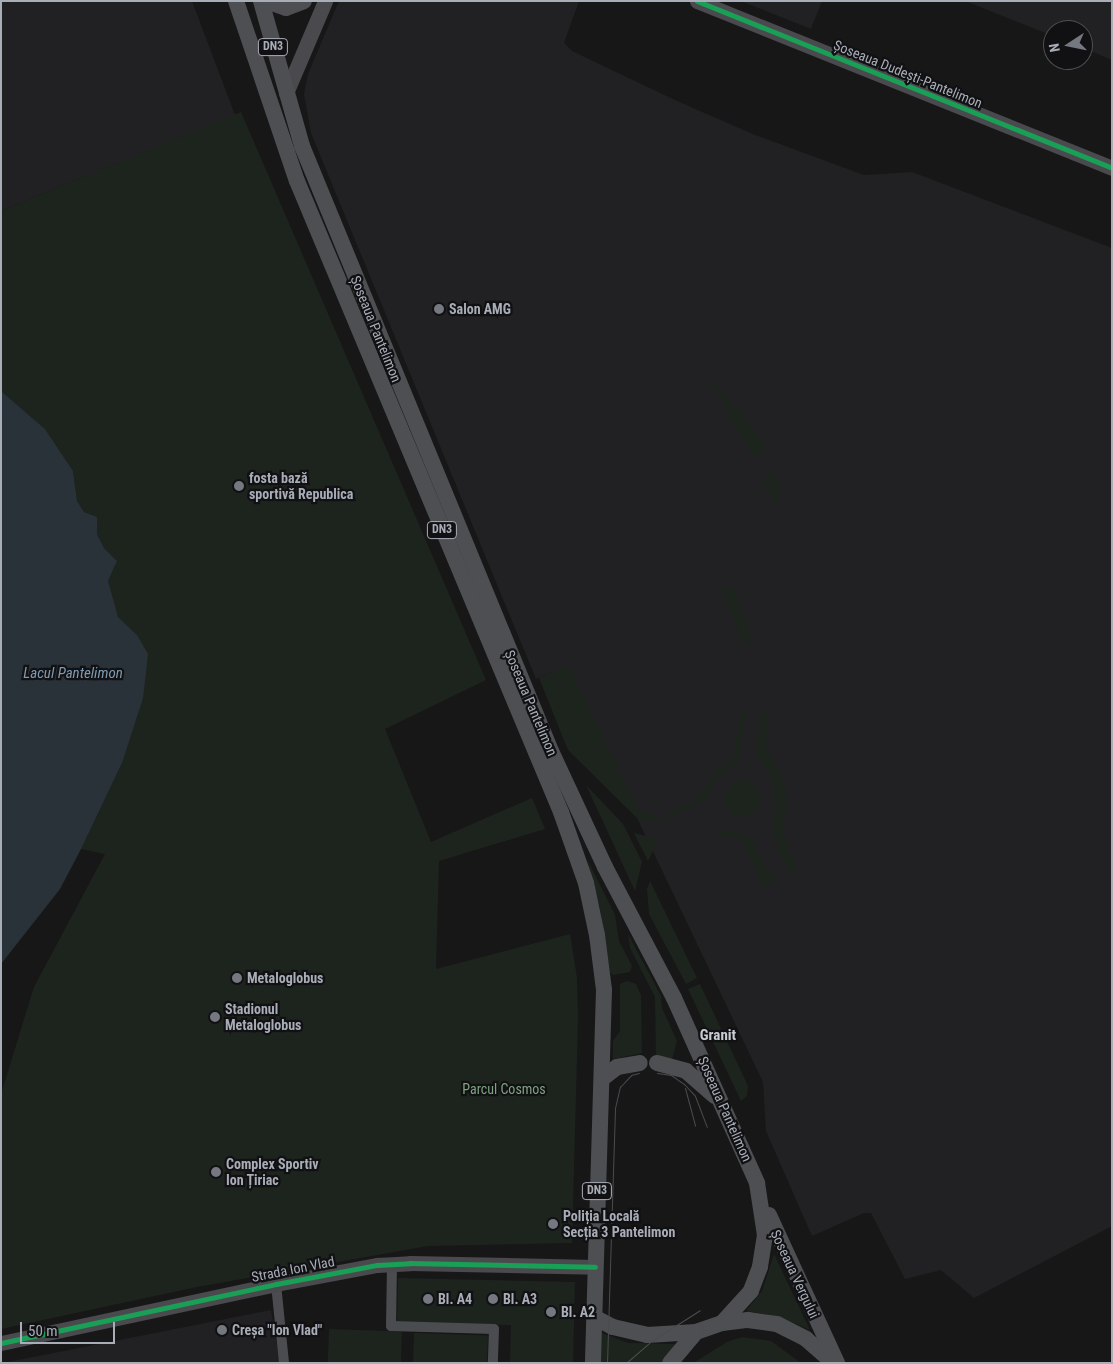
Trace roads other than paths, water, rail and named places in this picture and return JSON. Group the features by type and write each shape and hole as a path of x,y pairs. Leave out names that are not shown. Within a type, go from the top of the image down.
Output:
{"main road":[{"name":"Șoseaua Pantelimon","path":"236,1 277,127 572,842 586,883 598,935 604,990 603,1078 592,1363"},
{"name":"Șoseaua Pantelimon","path":"261,1 302,146 555,759 600,858 674,998 722,1102 756,1183 763,1215 764,1251 751,1291 722,1323 696,1332 647,1335 612,1327 594,1317"},
{"path":"266,1 286,8 304,1"},
{"path":"262,82 286,93 277,127"},
{"path":"603,1078 617,1066 640,1062"},
{"path":"657,1063 673,1066 693,1076 722,1102"},
{"name":"Șoseaua Vergului","path":"756,1183 778,1239 836,1363"},
{"path":"722,1323 748,1320 777,1324 806,1339 836,1363"},
{"path":"670,1363 696,1332"}],"street":[{"path":"286,93 325,1"},
{"name":"Șoseaua Dudești-Pantelimon","path":"697,1 1112,168"},
{"path":"392,1264 391,1326 494,1330 493,1363"},
{"name":"Strada Ion Vlad","path":"1,1343 276,1284 392,1264 595,1267"},
{"path":"276,1284 284,1363"}],"water":[{"name":"Lacul Pantelimon","path":"1,391 45,429 73,471 77,501 84,512 97,517 97,534 104,548 117,561 108,581 118,617 137,635 148,654 143,698 122,763 60,889 1,964"}],"tram line":[{"path":"607,1363 615,1108 620,1087 631,1075 639,1073"},
{"path":"657,1073 671,1075 684,1084 695,1096 707,1127"},
{"path":"685,1088 695,1126"},
{"path":"626,1363 650,1342 700,1310"}],"place":[{"name":"Salon AMG","path":"439,309"},
{"name":"fosta bază sportivă Republica","path":"239,486"},
{"name":"Metaloglobus","path":"237,978"},
{"name":"Stadionul Metaloglobus","path":"215,1017"},
{"name":"Complex Sportiv Ion Țiriac","path":"216,1172"},
{"name":"Poliția Locală Secția 3 Pantelimon","path":"553,1224"},
{"name":"Bl. A4","path":"428,1299"},
{"name":"Bl. A3","path":"493,1299"},
{"name":"Bl. A2","path":"551,1312"},
{"name":"Creșa \"Ion Vlad\"","path":"222,1330"}],"district":[{"name":"Granit","path":"718,1036"}],"park label":[{"name":"Parcul Cosmos","path":"504,1089"}]}
